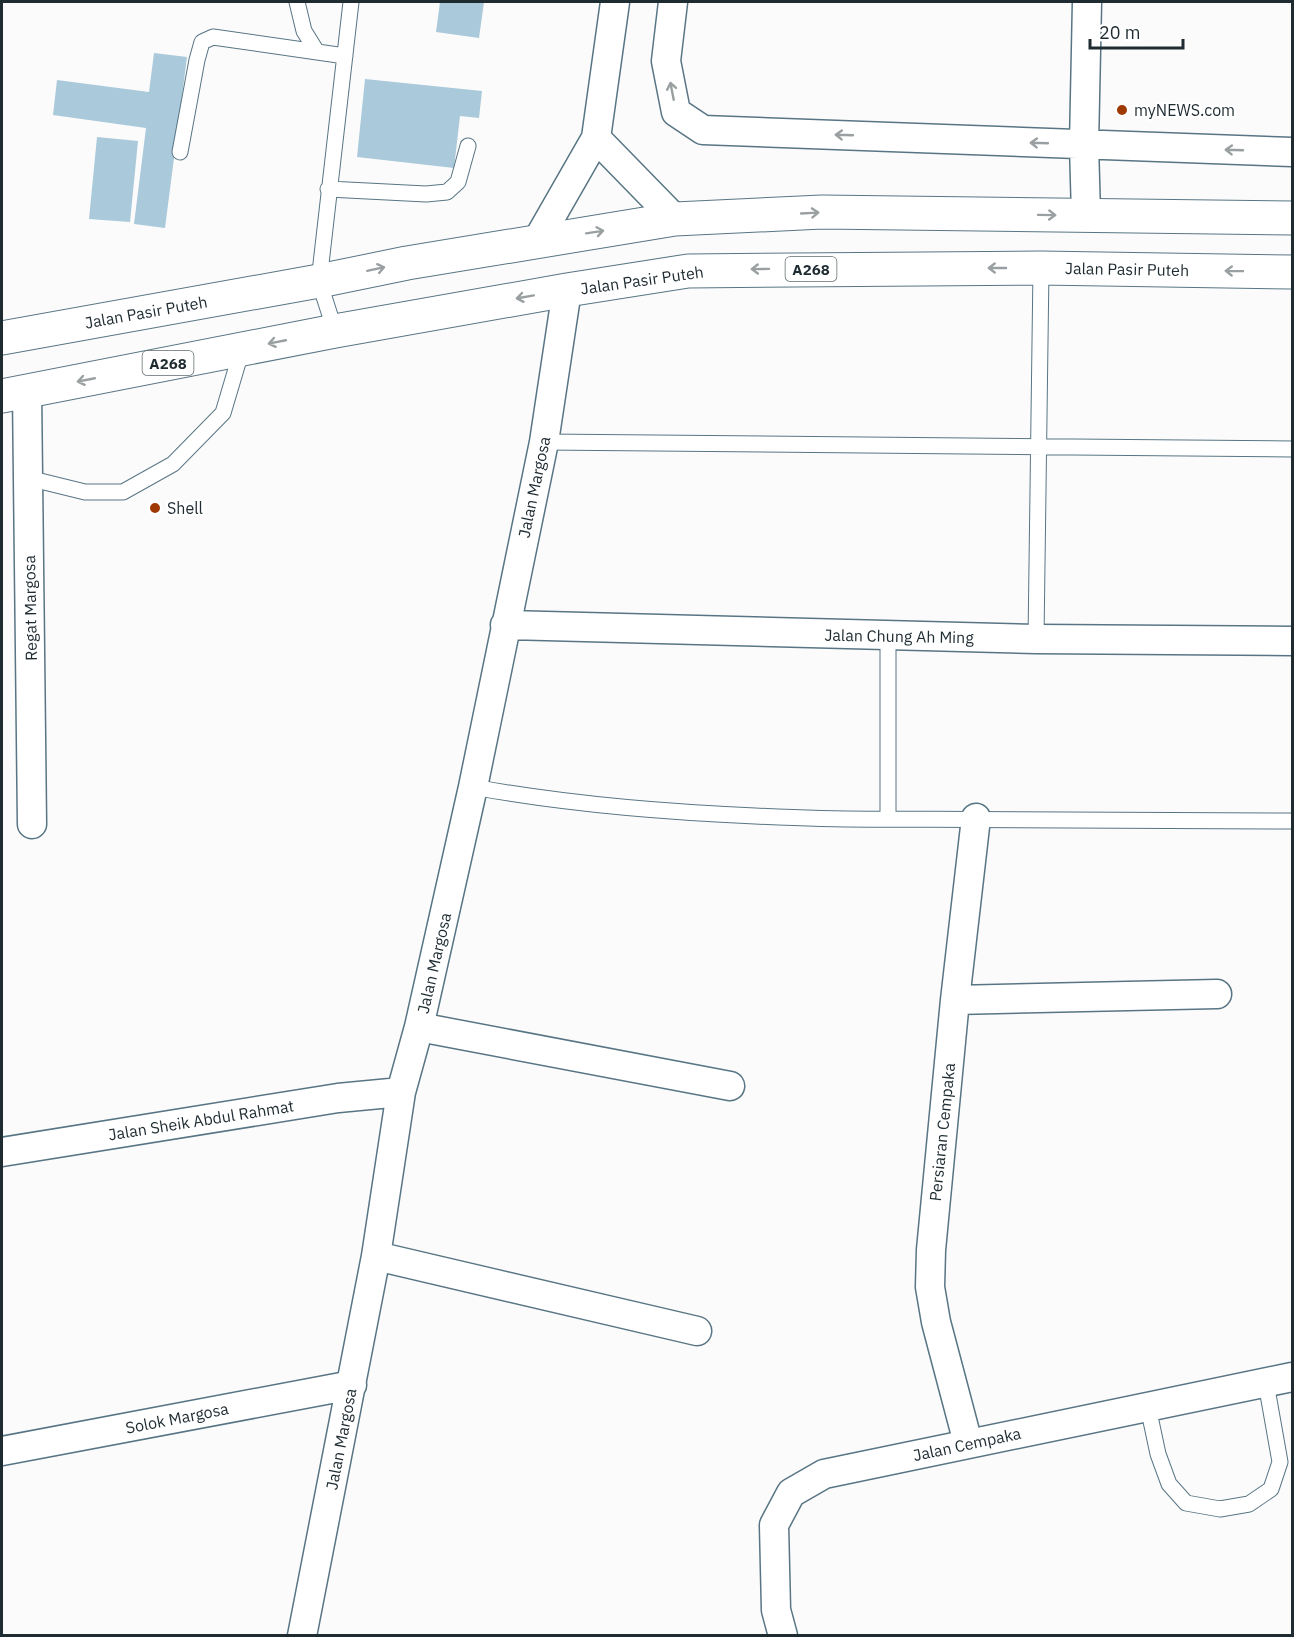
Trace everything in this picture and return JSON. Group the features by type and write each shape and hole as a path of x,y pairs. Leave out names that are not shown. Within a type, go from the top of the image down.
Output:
{"main road":[{"name":"Jalan Pasir Puteh","path":"2,338 407,263 675,219 822,212 1293,218"},
{"name":"Jalan Pasir Puteh","path":"14,393 335,331 688,271 1041,268 1293,272"}],"street":[{"path":"537,241 596,138 615,2"},
{"path":"673,2 666,61 676,112 703,130 1293,152"},
{"path":"1086,215 1084,145 1087,2"},
{"path":"596,138 675,219"},
{"name":"Jalan Margosa","path":"302,1635 376,1256 401,1092 419,1027 473,787 544,442 567,290"},
{"name":"Regat Margosa","path":"14,393 28,478 32,824"},
{"name":"Jalan Chung Ah Ming","path":"505,625 1035,639 1293,641"},
{"name":"Persiaran Cempaka","path":"968,1443 936,1322 930,1287 930,1250 976,818"},
{"path":"955,1000 1217,994"},
{"path":"419,1027 729,1086"},
{"name":"Jalan Sheik Abdul Rahmat","path":"2,1152 338,1098 401,1092"},
{"path":"376,1256 697,1330"},
{"name":"Jalan Cempaka","path":"783,1635 776,1610 774,1525 790,1493 824,1474 1279,1380"},
{"name":"Solok Margosa","path":"2,1451 352,1385"}],"lane":[{"path":"297,2 304,31 317,52"},
{"path":"335,331 319,281 351,2"},
{"path":"180,152 202,42 213,37 345,56"},
{"path":"328,189 426,194 447,192 458,182 468,146"},
{"path":"1035,639 1041,268"},
{"path":"28,478 85,492 123,492 173,464 223,412 242,349"},
{"path":"544,442 1293,448"},
{"path":"888,636 888,819"},
{"path":"473,787 517,795 670,812 849,820 976,818 1293,820"},
{"path":"1148,1407 1158,1454 1169,1484 1185,1503 1220,1509 1249,1504 1271,1489 1280,1462 1279,1380"}],"building":[{"path":"440,2 484,2 479,38 436,32"},
{"path":"154,53 187,57 165,228 134,224 146,128 53,115 57,80 149,92"},
{"path":"365,79 482,91 479,118 460,116 454,168 357,157"},
{"path":"97,137 138,141 130,222 89,219"}],"place":[{"name":"myNEWS.com","path":"1122,110"},
{"name":"Shell","path":"155,508"}]}
